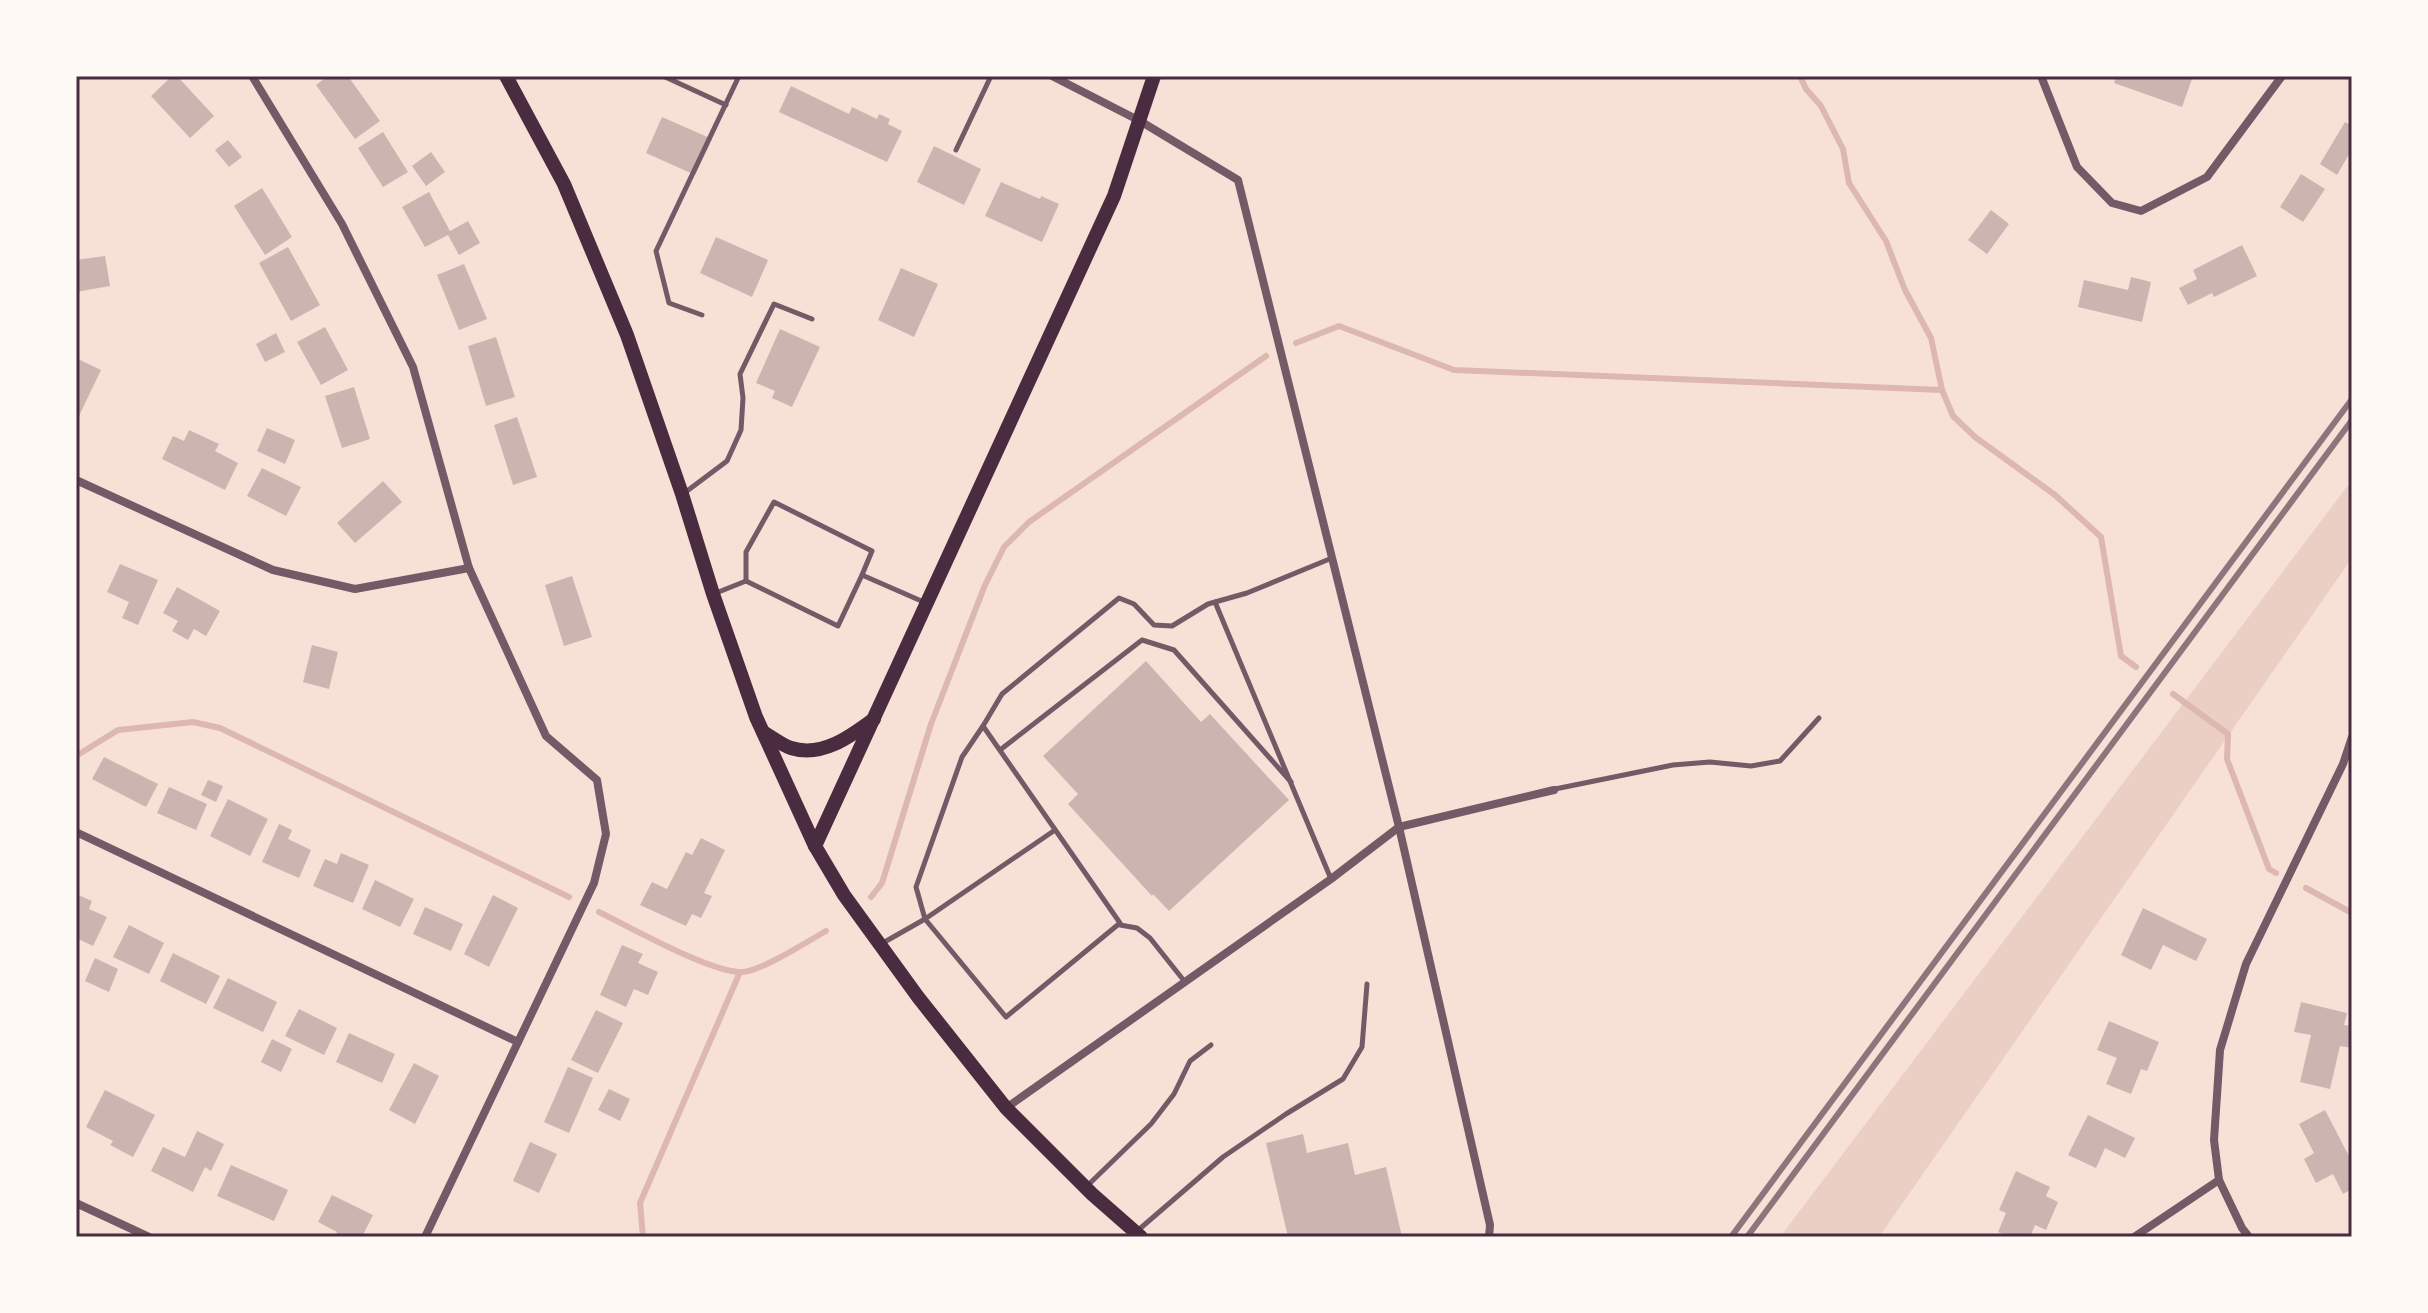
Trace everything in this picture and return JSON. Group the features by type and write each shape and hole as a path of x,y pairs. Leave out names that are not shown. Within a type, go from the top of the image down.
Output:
{"main road":[{"path":"506,76 570,198 627,335 705,571 763,732 815,846 844,895 918,997 1006,1108 1085,1188 1138,1235"},
{"path":"815,846 1114,196 1154,76"},
{"path":"763,732 793,749 818,748 841,742 874,719"}],"street":[{"path":"252,76 342,224 413,367 469,568 546,736 597,780 606,834 594,883 425,1237"},
{"path":"1052,76 1140,121 1238,180 1399,827 1490,1225 1489,1237"},
{"path":"2041,76 2077,167 2112,203 2141,211 2207,177 2282,76"},
{"path":"76,480 273,570 355,589 469,568"},
{"path":"2249,1237 2219,1180 2214,1140 2220,1050 2246,964 2343,764 2352,737"},
{"path":"2343,764 2352,768"},
{"path":"1006,1108 1331,879 1399,827 1554,790"},
{"path":"76,832 518,1042"},
{"path":"2134,1237 2219,1180"},
{"path":"76,1203 149,1237"}],"lane":[{"path":"663,76 726,105"},
{"path":"702,315 669,303 656,251 739,76"},
{"path":"956,150 991,76"},
{"path":"682,494 727,461 741,430 743,398 740,374 774,304 812,319"},
{"path":"713,594 746,581 838,626 872,551 774,502 746,552 746,581"},
{"path":"1185,982 1150,938 1137,928 1119,925 1006,1017 925,919 916,887 962,757 1002,694 1119,598 1134,604 1154,625 1172,626 1208,604 1247,593 1332,558"},
{"path":"862,575 927,603"},
{"path":"1215,602 1331,879"},
{"path":"1000,750 1142,640 1174,650 1291,782"},
{"path":"1554,790 1673,765 1710,762 1751,766 1780,761 1819,718"},
{"path":"983,726 1119,925"},
{"path":"880,944 925,919 1055,830"},
{"path":"1138,1235 1223,1157 1343,1079 1362,1047 1367,984"},
{"path":"1085,1188 1151,1124 1174,1094 1190,1061 1211,1045"}],"shaded area":[{"path":"2352,480 2352,558 1879,1237 1780,1237"}],"building":[{"path":"172,76 177,76 214,116 190,138 151,96"},
{"path":"328,76 348,76 380,121 355,139 316,85"},
{"path":"2116,76 2193,76 2182,107 2114,83"},
{"path":"791,86 849,114 852,107 877,119 879,114 890,119 888,124 902,131 887,162 779,112"},
{"path":"662,117 712,139 695,175 646,153"},
{"path":"2345,122 2352,126 2352,149 2337,175 2320,164"},
{"path":"383,132 408,172 383,187 358,148"},
{"path":"228,140 242,157 229,167 215,150"},
{"path":"934,146 981,169 964,205 917,182"},
{"path":"431,152 445,172 426,186 412,166"},
{"path":"2301,174 2325,189 2303,222 2280,207"},
{"path":"1001,182 1059,204 1042,242 985,216"},
{"path":"262,188 292,237 265,255 234,206"},
{"path":"429,192 450,231 468,221 480,243 459,255 448,235 425,247 402,207"},
{"path":"1991,210 2009,224 1987,254 1968,240"},
{"path":"716,237 768,260 752,297 700,273"},
{"path":"2242,245 2257,276 2214,297 2212,293 2188,305 2179,288 2197,279 2193,270"},
{"path":"288,247 320,305 291,321 259,263"},
{"path":"105,256 110,286 76,292 76,260"},
{"path":"464,264 487,319 459,330 437,275"},
{"path":"901,268 938,284 914,337 878,320"},
{"path":"2131,277 2151,282 2142,322 2078,307 2084,280 2128,290"},
{"path":"325,327 348,370 321,385 297,342"},
{"path":"780,329 820,347 792,407 772,398 775,391 756,383"},
{"path":"276,333 285,352 265,362 256,344"},
{"path":"496,337 515,397 486,406 468,346"},
{"path":"76,358 101,370 79,416 76,414"},
{"path":"354,387 370,439 342,448 325,396"},
{"path":"517,417 537,477 513,485 494,425"},
{"path":"267,428 295,440 285,464 257,451"},
{"path":"189,430 219,444 215,451 238,463 225,490 162,459 173,436 184,441"},
{"path":"262,468 301,487 286,516 247,496"},
{"path":"383,481 402,502 355,543 337,523"},
{"path":"120,564 158,580 138,625 122,618 129,602 107,592"},
{"path":"572,576 592,637 564,646 545,585"},
{"path":"177,587 220,611 206,636 194,629 188,640 172,631 178,621 163,613"},
{"path":"312,645 338,652 329,689 303,682"},
{"path":"1146,661 1201,722 1210,714 1289,800 1169,911 1068,804 1078,794 1043,756"},
{"path":"104,757 158,784 146,807 92,779"},
{"path":"208,780 223,786 216,802 201,795"},
{"path":"169,787 207,804 196,830 157,813"},
{"path":"228,799 268,819 250,856 210,836"},
{"path":"279,824 292,830 288,839 311,850 299,878 262,862"},
{"path":"701,838 725,850 704,893 712,896 701,918 692,914 686,926 640,905 652,882 667,889 686,852 692,855"},
{"path":"341,853 369,865 353,903 313,886 325,859 337,864"},
{"path":"375,880 414,899 400,927 362,909"},
{"path":"76,894 92,901 89,909 107,917 93,946 76,938"},
{"path":"493,895 518,908 489,967 464,954"},
{"path":"425,907 463,924 451,951 413,934"},
{"path":"2143,908 2207,939 2196,961 2163,945 2151,970 2121,955"},
{"path":"129,925 164,943 149,974 113,957"},
{"path":"622,945 643,954 638,963 658,972 648,995 634,989 626,1007 600,995"},
{"path":"173,953 220,976 206,1004 160,981"},
{"path":"95,958 118,969 109,992 85,981"},
{"path":"228,978 277,1002 263,1032 213,1008"},
{"path":"2301,1002 2347,1013 2344,1025 2352,1026 2352,1048 2340,1046 2330,1089 2300,1082 2311,1035 2294,1032"},
{"path":"299,1009 337,1028 324,1055 285,1036"},
{"path":"596,1010 623,1023 598,1073 571,1060"},
{"path":"2109,1021 2159,1042 2147,1071 2141,1069 2131,1094 2106,1084 2117,1058 2097,1050"},
{"path":"349,1033 395,1054 382,1083 336,1062"},
{"path":"272,1039 292,1049 281,1072 261,1062"},
{"path":"414,1063 439,1076 415,1124 389,1110"},
{"path":"568,1067 593,1078 569,1133 544,1122"},
{"path":"609,1089 630,1099 620,1121 598,1110"},
{"path":"105,1090 155,1115 133,1157 110,1145 113,1141 86,1127"},
{"path":"2325,1110 2352,1162 2352,1189 2343,1194 2333,1174 2316,1183 2304,1159 2314,1153 2299,1124"},
{"path":"2088,1115 2135,1138 2125,1158 2105,1148 2096,1168 2068,1155"},
{"path":"197,1131 224,1144 211,1171 205,1167 193,1192 151,1171 163,1147 185,1157"},
{"path":"1303,1134 1307,1153 1348,1143 1355,1175 1386,1167 1402,1237 1288,1237 1266,1143"},
{"path":"530,1142 557,1154 539,1193 513,1181"},
{"path":"231,1165 288,1190 274,1221 217,1196"},
{"path":"2016,1171 2050,1187 2046,1196 2058,1202 2046,1230 2035,1225 2030,1237 2009,1237 1998,1232 2006,1213 1999,1210"},
{"path":"332,1195 373,1215 362,1237 335,1237 337,1232 318,1222"}],"waterway":[{"path":"1800,76 1806,89 1821,106 1843,149 1849,183 1886,241 1905,290 1931,338 1942,390 1953,416 1975,437 2055,495 2101,537 2121,656 2136,667"},
{"path":"1296,343 1339,326 1454,370 1942,390"},
{"path":"871,897 882,883 931,724 985,585 1004,547 1029,522 1266,356"},
{"path":"2173,694 2228,734 2227,759 2269,869 2276,873"},
{"path":"76,756 118,730 193,722 220,728 569,897"},
{"path":"2306,888 2352,913"},
{"path":"599,912 691,957 742,972 773,961 826,931"},
{"path":"643,1237 640,1203 740,972"}],"railway":[{"path":"1731,1237 2352,399"},
{"path":"1747,1237 2352,420"}]}
